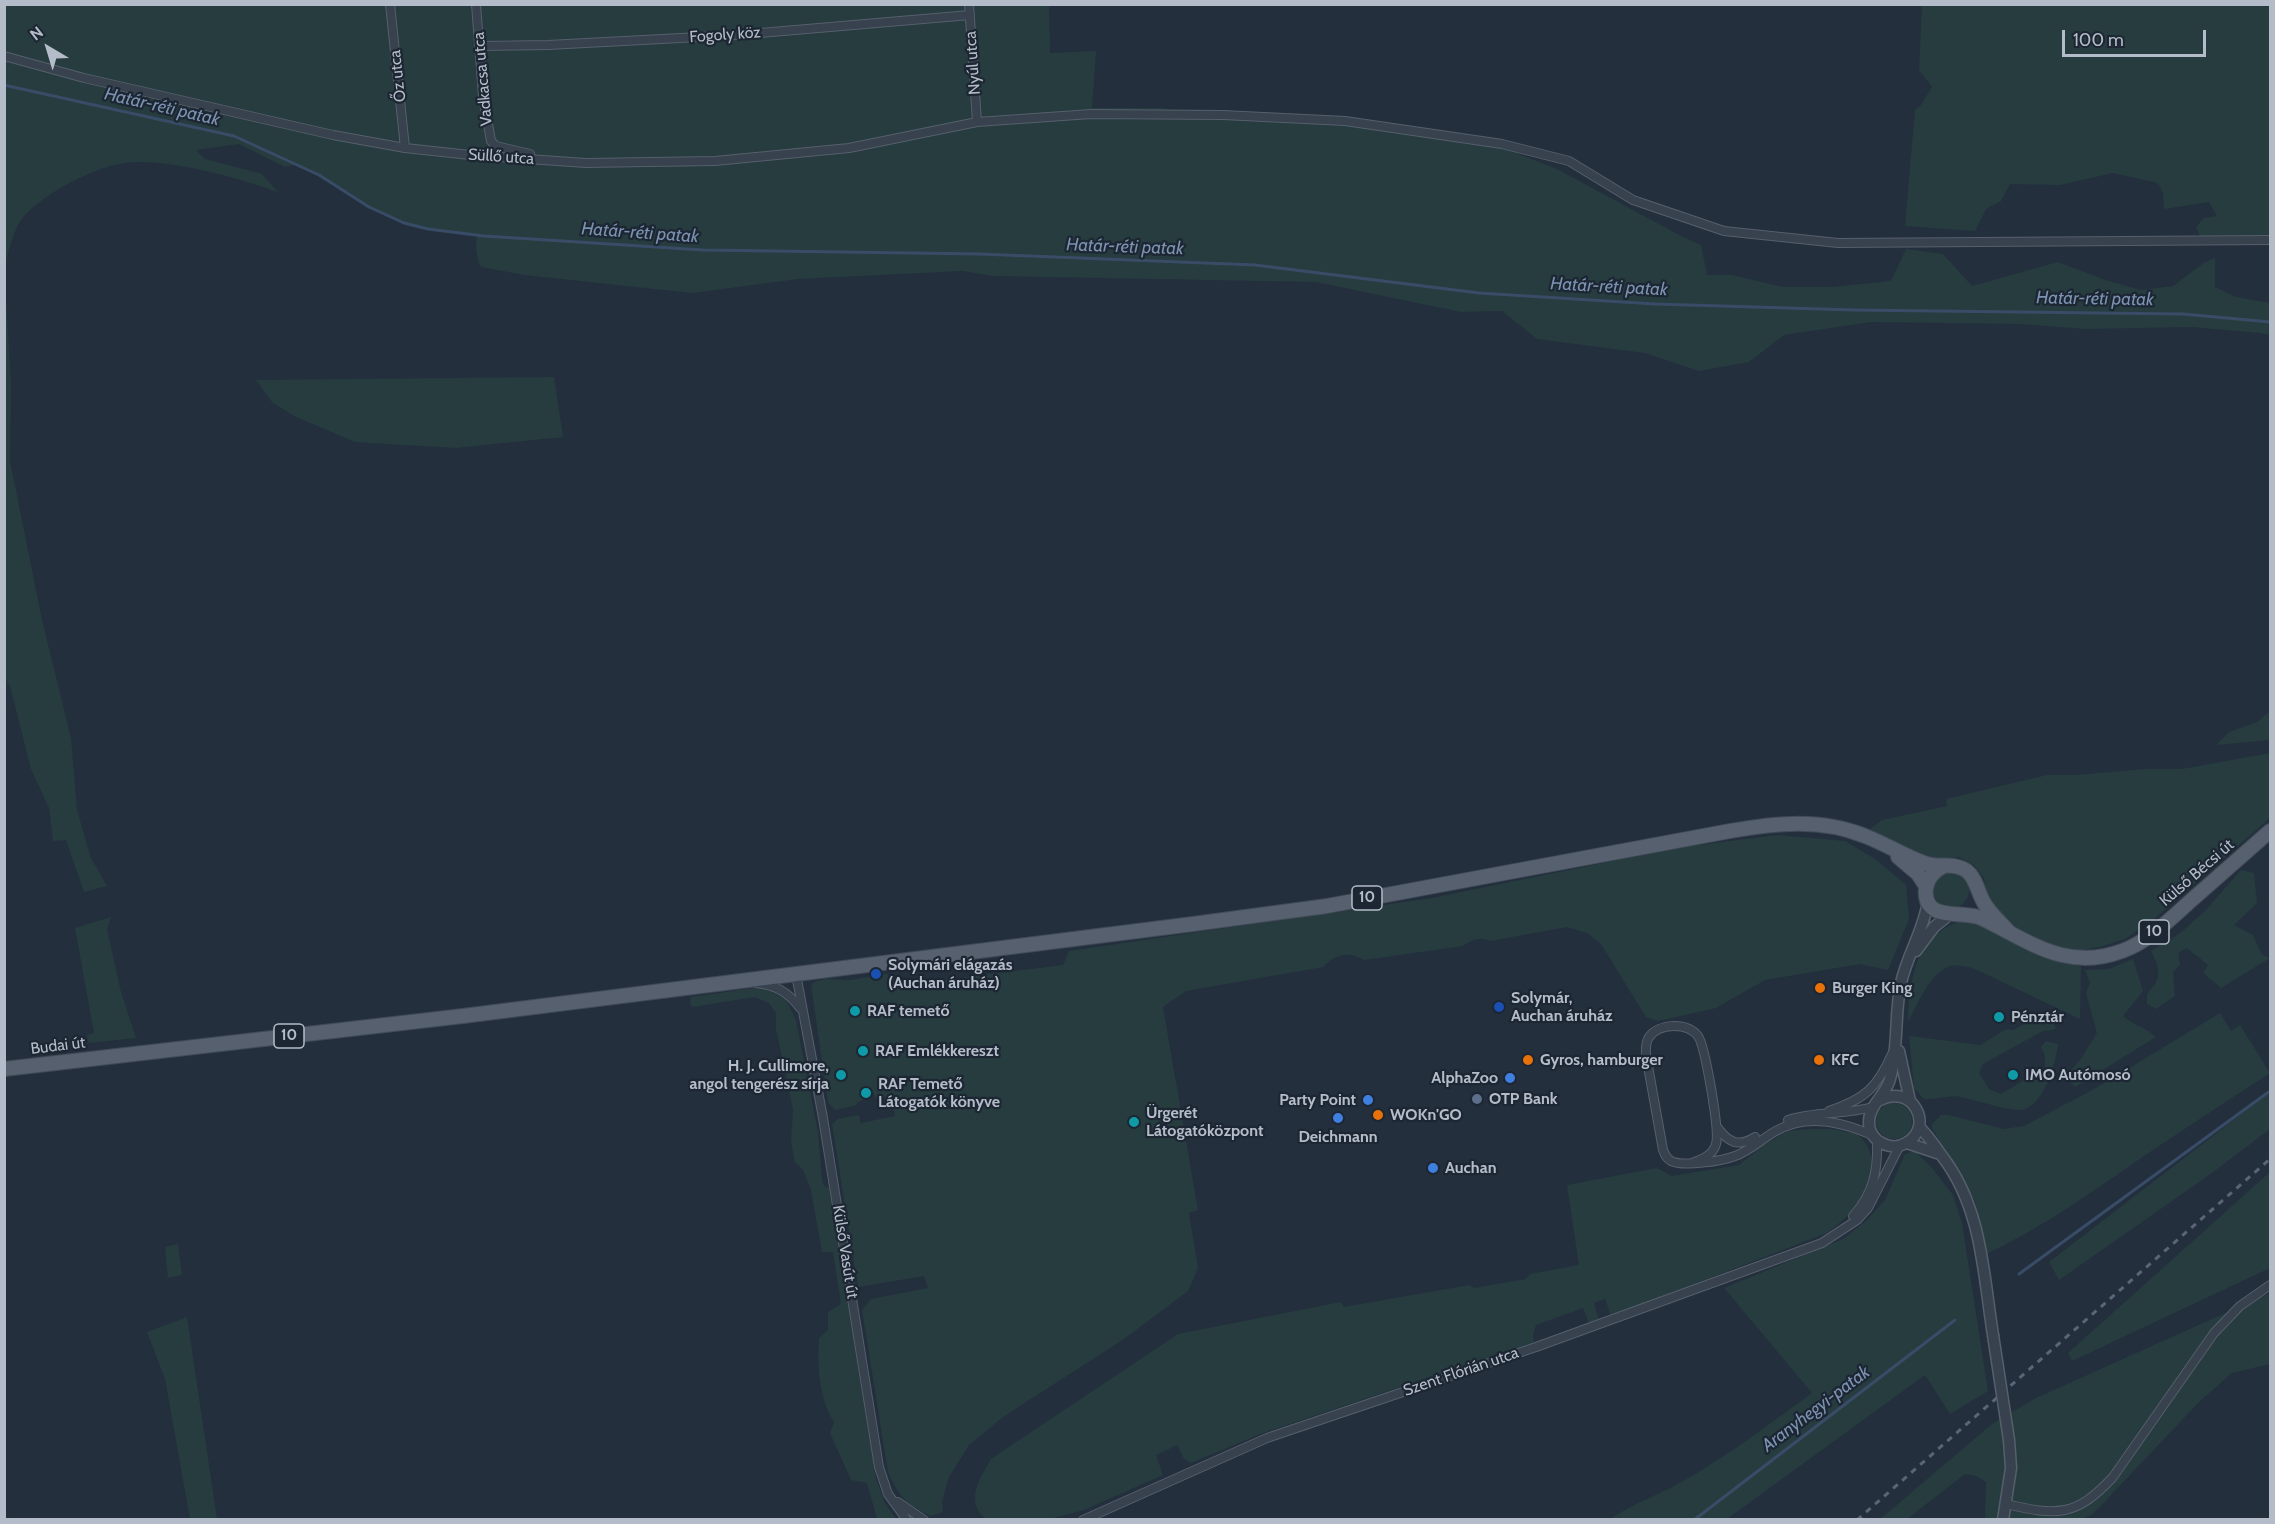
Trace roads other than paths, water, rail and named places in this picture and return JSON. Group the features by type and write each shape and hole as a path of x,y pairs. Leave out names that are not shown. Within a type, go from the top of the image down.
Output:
{"main road":[{"name":"10","path":"732,982 1327,906 1730,831 1780,824 1809,823 1835,826 1928,864 1964,868 1974,880 1986,906 2010,933"},
{"name":"Külső Bécsi út","path":"2010,933 2051,953 2075,958 2090,959 2123,951 2158,929 2271,831"},
{"name":"10","path":"1879,843 1910,866 1926,886"},
{"path":"1928,901 1926,886 1932,874 1942,867"},
{"path":"1955,914 1973,903 1976,887"},
{"name":"10","path":"1928,901 1935,909 1979,917 2010,933"},
{"name":"Budai út","path":"4,1069 732,982"}],"street":[{"name":"Őz utca","path":"390,4 405,148"},
{"name":"Vadkacsa utca","path":"476,4 483,96 491,141 496,146 530,154 530,160"},
{"name":"Nyúl utca","path":"969,4 977,122"},
{"name":"Fogoly köz","path":"480,46 548,45 737,35 970,15"},
{"name":"Süllő utca","path":"4,56 31,65 325,133 405,148 530,160 586,163 715,161 849,147 977,122 1091,114 1223,115 1345,121 1502,144 1562,158 1634,200 1724,231 1838,243 2271,240"},
{"path":"1875,1137 1869,1122 1876,1104 1890,1081 1897,1041 1898,997 1928,901"},
{"path":"1907,964 1934,927 1955,914"},
{"name":"Külső Vasút út","path":"796,974 823,1118 879,1467 888,1494 907,1520"},
{"path":"732,982 777,987 788,993 802,1011"},
{"path":"1692,1163 1711,1154 1717,1141 1717,1126 1699,1038 1686,1028 1677,1026 1655,1031 1647,1040 1646,1055 1663,1150 1666,1158 1672,1162 1692,1163 1735,1156 1782,1127 1818,1121 1842,1124 1892,1146 1903,1144 1940,1154"},
{"path":"1897,1041 1910,1101 1918,1112 1919,1127 1914,1136 1903,1144"},
{"path":"1817,1114 1848,1105 1865,1095 1882,1074 1897,1041"},
{"path":"1717,1126 1725,1138 1737,1144 1743,1143 1780,1122 1799,1116 1845,1113 1876,1104 1895,1095 1910,1101"},
{"path":"1919,1127 1953,1170 1970,1204 1975,1226 2009,1440 2011,1468 2003,1520"},
{"name":"Szent Flórián utca","path":"1842,1230 1864,1202 1873,1184 1878,1163 1875,1137"},
{"name":"Szent Flórián utca","path":"1083,1520 1267,1438 1628,1315 1822,1243 1857,1220 1868,1208 1903,1144"},
{"path":"2006,1504 2045,1512 2059,1511 2084,1504 2097,1494 2113,1477 2214,1333 2240,1306 2271,1285"},
{"path":"888,1494 924,1520"}],"waterway":[{"name":"Határ-réti patak","path":"4,85 234,136 319,175 369,207 404,223 428,229 484,236 703,250 980,254 1255,265 1479,293 1655,304 1854,310 2183,314 2270,322"},
{"name":"Aranyhegyi-patak","path":"2019,1274 2270,1091"},
{"name":"Aranyhegyi-patak","path":"1694,1520 1955,1320"}],"railway":[{"path":"1857,1520 2270,1159"}],"place":[{"name":"Solymári elágazás (Auchan áruház)","path":"876,974"},
{"name":"Burger King","path":"1820,988"},
{"name":"Solymár, Auchan áruház","path":"1499,1007"},
{"name":"RAF temető","path":"855,1011"},
{"name":"Pénztár","path":"1999,1017"},
{"name":"RAF Emlékkereszt","path":"863,1051"},
{"name":"Gyros, hamburger","path":"1528,1060"},
{"name":"KFC","path":"1819,1060"},
{"name":"H. J. Cullimore, angol tengerész sírja","path":"841,1075"},
{"name":"IMO Autómosó","path":"2013,1075"},
{"name":"AlphaZoo","path":"1510,1078"},
{"name":"RAF Temető Látogatók könyve","path":"866,1093"},
{"name":"OTP Bank","path":"1477,1099"},
{"name":"Party Point","path":"1368,1100"},
{"name":"WOKn'GO","path":"1378,1115"},
{"name":"Deichmann","path":"1338,1118"},
{"name":"Ürgerét Látogatóközpont","path":"1134,1122"},
{"name":"Auchan","path":"1433,1168"}]}
